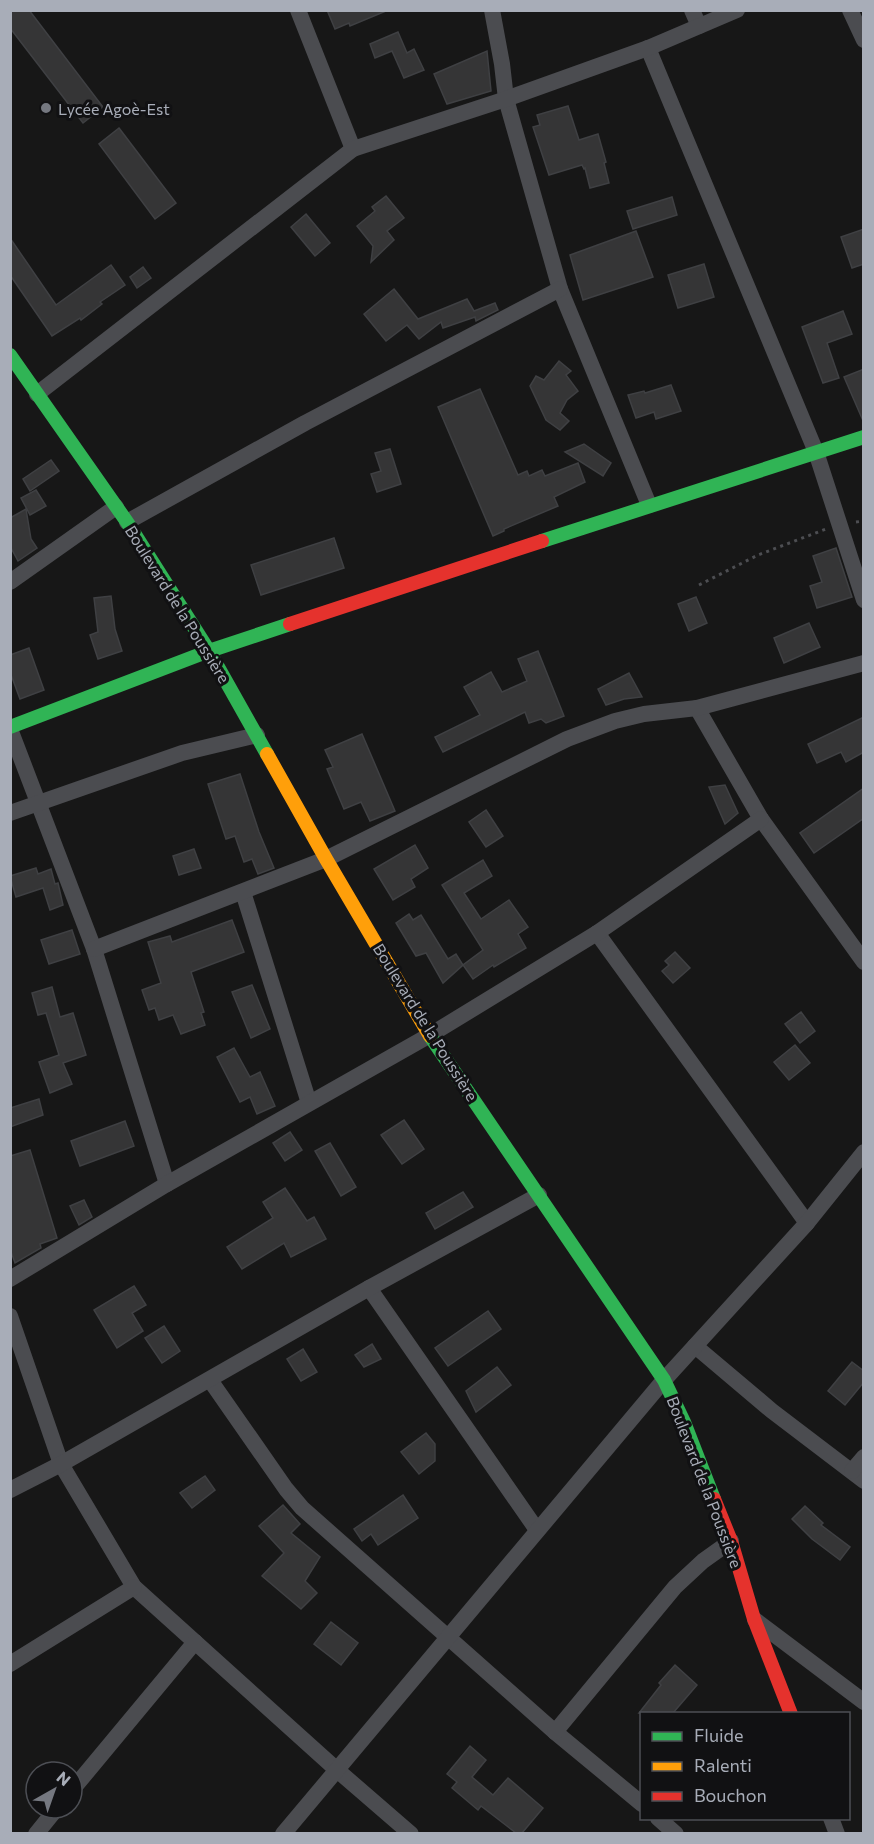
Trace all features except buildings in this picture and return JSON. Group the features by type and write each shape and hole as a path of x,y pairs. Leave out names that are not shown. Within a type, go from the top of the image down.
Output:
{"street":[{"path":"298,10 353,149"},
{"path":"492,10 506,99 560,289 649,505"},
{"path":"37,394 353,149 506,99 648,48 695,18 737,10"},
{"path":"850,10 864,40"},
{"path":"648,48 816,452 864,600"},
{"path":"127,522 305,423 560,289"},
{"name":"Boulevard de la Poussière","path":"10,355 127,522 209,651 326,859 430,1035 664,1380 684,1422 731,1541 754,1619 790,1712"},
{"path":"167,1184 94,950 10,728 209,651 649,505 864,437"},
{"path":"10,582 116,507"},
{"path":"94,950 326,859 567,739 615,721 644,714 697,708 864,663"},
{"path":"697,708 761,819 864,962"},
{"path":"10,813 182,753 257,735"},
{"path":"10,1279 167,1184 430,1035 597,933 761,819"},
{"path":"243,892 309,1103"},
{"path":"597,933 807,1223"},
{"path":"283,1833 664,1380 807,1223 864,1152"},
{"path":"10,1490 62,1464 369,1288 539,1196"},
{"path":"369,1288 537,1530"},
{"path":"10,1316 62,1464 134,1587 337,1770 411,1833"},
{"path":"695,1346 772,1411 858,1476 864,1457"},
{"path":"210,1380 286,1490 302,1508 555,1732 640,1802"},
{"path":"555,1732 675,1587 703,1561 731,1541"},
{"path":"10,1664 134,1587"},
{"path":"754,1619 864,1702"},
{"path":"84,1776 195,1642"},
{"path":"36,1833 47,1820"},
{"path":"660,1820 676,1833"}],"path":[{"path":"699,585 767,551 811,533 840,524 864,521"}],"traffic: fast":[{"path":"10,355 127,522 209,651 267,754"},
{"path":"542,541 864,437"},
{"path":"10,727 209,651 290,624"},
{"path":"430,1036 664,1380 684,1422 714,1499"}],"traffic: slow":[{"path":"267,754 430,1036"}],"traffic: jam":[{"path":"290,624 542,541"},
{"path":"714,1499 731,1541 754,1619 790,1712"}],"place":[{"name":"Lycée Agoè-Est","path":"46,108"}]}
